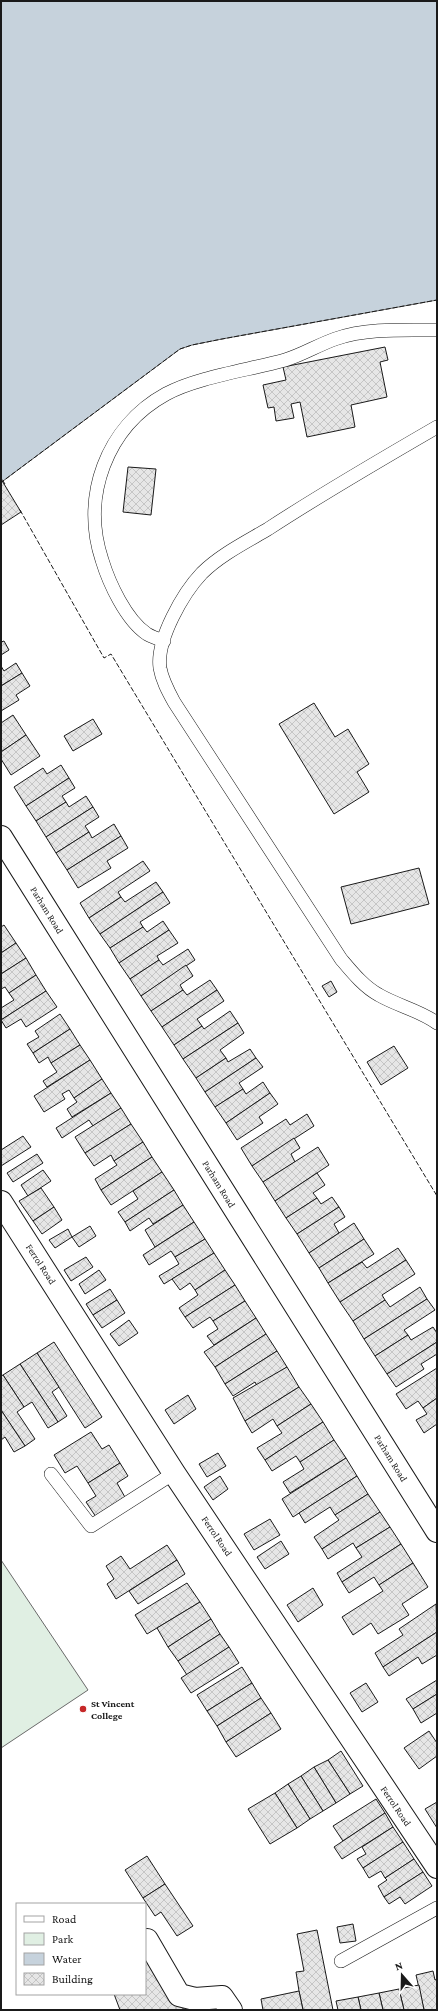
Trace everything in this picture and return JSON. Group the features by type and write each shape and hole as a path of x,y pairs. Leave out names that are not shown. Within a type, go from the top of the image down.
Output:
{"street":[{"name":"Parham Road","path":"1,837 437,1531"},
{"name":"Ferrol Road","path":"1,1202 174,1473 437,1867"},
{"path":"147,1940 178,1995 195,1999 222,1997 231,2010"}],"lane":[{"path":"164,641 146,634 127,612 108,577 96,539 94,502 100,474 108,454 124,430 137,416 159,399 191,384 292,358 342,337 387,331 437,330"},
{"path":"435,1017 385,998 371,990 346,965 330,944 174,702 166,687 160,668 160,654 175,615 190,588 203,572 213,564 347,478 437,427"},
{"path":"50,1474 91,1526 174,1473"},
{"path":"341,1961 437,1908"}],"green space":[{"path":"1,1560 88,1690 1,1748"}],"water":[{"path":"1,1 437,1 437,300 222,339 180,349 3,481 1,478"}],"building":[{"path":"385,347 388,360 380,362 387,397 351,405 355,427 307,437 300,402 291,404 294,418 276,421 274,407 268,408 263,385 286,380 283,367"},
{"path":"128,467 156,469 151,515 123,512"},
{"path":"1,479 21,512 1,525"},
{"path":"4,641 9,650 1,655 1,642"},
{"path":"16,663 22,673 1,686 1,666 4,671"},
{"path":"22,673 30,686 16,695 19,700 1,711 1,686"},
{"path":"314,703 335,737 348,729 369,764 357,772 369,792 334,814 279,724"},
{"path":"13,715 26,735 1,752 1,723"},
{"path":"93,719 102,734 73,751 64,736"},
{"path":"26,735 40,756 11,775 1,759 1,752"},
{"path":"61,765 69,778 26,806 14,787 43,768 47,774"},
{"path":"69,778 75,788 62,796 66,802 36,821 26,806"},
{"path":"86,796 93,807 46,837 36,821 66,802 69,807"},
{"path":"93,807 99,817 85,826 89,832 56,853 46,837"},
{"path":"114,824 121,836 67,870 56,853 89,832 92,838"},
{"path":"121,836 128,848 107,861 111,868 78,888 67,870"},
{"path":"143,861 150,871 118,892 121,897 89,918 80,903"},
{"path":"419,868 429,904 351,924 341,887"},
{"path":"156,882 163,892 100,934 89,918 121,897 125,902"},
{"path":"163,892 170,903 140,922 143,927 110,948 100,934"},
{"path":"163,921 169,930 119,963 110,948 143,927 147,932"},
{"path":"4,925 16,943 1,953 1,927"},
{"path":"169,930 178,943 157,956 159,960 130,979 119,963"},
{"path":"16,943 26,958 1,974 1,953"},
{"path":"188,949 195,960 141,996 130,979 159,960 163,965"},
{"path":"26,958 36,975 9,993 5,987 1,989 1,974"},
{"path":"186,965 193,976 180,985 183,990 151,1011 141,996"},
{"path":"36,975 46,991 1,1020 1,1008 14,1000 9,993"},
{"path":"210,980 217,990 162,1027 151,1011 183,990 187,995"},
{"path":"331,981 337,992 329,997 322,986"},
{"path":"217,990 224,1001 197,1019 202,1026 174,1045 162,1027"},
{"path":"46,991 57,1007 26,1027 21,1019 6,1028 1,1020"},
{"path":"230,1011 238,1023 183,1059 174,1045 202,1026 204,1029"},
{"path":"60,1014 70,1029 33,1053 27,1044 39,1037 35,1031"},
{"path":"238,1023 244,1033 220,1050 226,1058 196,1078 183,1059"},
{"path":"70,1029 80,1045 51,1063 48,1057 39,1063 33,1053"},
{"path":"80,1045 90,1060 47,1087 43,1081 57,1072 51,1063"},
{"path":"394,1046 408,1068 381,1085 367,1062"},
{"path":"250,1049 256,1058 205,1092 196,1078 226,1058 228,1062"},
{"path":"256,1058 263,1067 239,1083 243,1089 215,1107 205,1092"},
{"path":"90,1060 102,1079 74,1098 69,1090 62,1094 65,1099 44,1112 34,1096"},
{"path":"102,1079 111,1093 72,1117 67,1109 77,1102 74,1098"},
{"path":"263,1082 270,1093 226,1123 215,1107 243,1089 246,1094"},
{"path":"111,1093 121,1108 93,1126 89,1120 62,1138 56,1128"},
{"path":"270,1093 278,1104 259,1117 263,1123 237,1140 226,1123"},
{"path":"121,1108 131,1124 85,1153 75,1137"},
{"path":"307,1114 314,1126 252,1166 241,1148 286,1119 290,1125"},
{"path":"131,1124 143,1142 114,1161 111,1155 94,1166 85,1153"},
{"path":"23,1136 31,1147 1,1166 1,1150"},
{"path":"294,1138 300,1148 291,1154 295,1162 263,1182 252,1166"},
{"path":"143,1142 152,1157 101,1190 95,1179 117,1165 114,1161"},
{"path":"318,1147 329,1165 275,1201 263,1182"},
{"path":"37,1154 43,1163 13,1182 7,1173"},
{"path":"152,1157 162,1172 111,1205 101,1190"},
{"path":"43,1170 51,1181 28,1196 21,1185"},
{"path":"162,1172 174,1190 125,1222 118,1212 138,1199 133,1191"},
{"path":"317,1173 325,1185 313,1193 317,1198 286,1218 275,1201"},
{"path":"41,1188 54,1207 33,1221 19,1201"},
{"path":"174,1190 183,1205 153,1224 149,1218 130,1231 125,1222"},
{"path":"332,1197 339,1207 297,1234 286,1218 317,1198 321,1204"},
{"path":"183,1205 194,1222 155,1247 145,1230"},
{"path":"54,1207 62,1220 42,1234 33,1221"},
{"path":"339,1207 345,1217 334,1224 339,1233 309,1253 297,1234"},
{"path":"194,1222 205,1239 175,1257 171,1251 149,1265 143,1255"},
{"path":"354,1223 364,1239 319,1268 309,1253"},
{"path":"90,1226 96,1236 79,1247 72,1237"},
{"path":"68,1229 72,1237 55,1248 49,1240"},
{"path":"205,1239 214,1253 164,1284 159,1276 179,1264 175,1257"},
{"path":"364,1239 374,1254 328,1283 319,1268"},
{"path":"398,1248 406,1260 340,1302 328,1283 362,1262 367,1268"},
{"path":"214,1253 225,1270 195,1290 190,1283 180,1290 172,1279"},
{"path":"86,1257 93,1267 71,1281 64,1270"},
{"path":"406,1260 415,1274 382,1295 385,1300 353,1321 340,1302"},
{"path":"99,1270 106,1280 85,1294 79,1284"},
{"path":"225,1270 235,1285 185,1317 179,1308 198,1295 195,1290"},
{"path":"235,1285 245,1301 213,1321 210,1317 193,1328 185,1317"},
{"path":"420,1287 427,1299 364,1339 353,1321 385,1300 390,1307"},
{"path":"110,1289 117,1300 93,1315 86,1304"},
{"path":"427,1299 435,1310 404,1330 408,1335 375,1356 364,1339"},
{"path":"117,1300 125,1313 102,1328 93,1315"},
{"path":"245,1301 256,1318 214,1345 207,1336 218,1329 213,1321"},
{"path":"256,1318 266,1334 215,1367 204,1352"},
{"path":"129,1320 138,1333 119,1346 110,1334"},
{"path":"433,1327 437,1333 437,1342 387,1374 375,1356 408,1335 411,1340"},
{"path":"266,1334 277,1351 225,1384 215,1367"},
{"path":"54,1342 102,1417 85,1428 37,1353"},
{"path":"437,1342 437,1354 421,1364 424,1369 396,1387 387,1374"},
{"path":"277,1351 287,1367 257,1386 255,1382 233,1396 225,1384"},
{"path":"37,1353 59,1387 52,1392 67,1416 58,1422 20,1364"},
{"path":"20,1364 58,1422 48,1428 32,1402 24,1407 3,1375"},
{"path":"287,1367 299,1387 245,1421 233,1398"},
{"path":"437,1368 437,1398 423,1408 418,1401 406,1409 396,1394"},
{"path":"3,1375 24,1407 17,1412 35,1439 25,1446 1,1410 1,1376"},
{"path":"299,1387 311,1404 277,1426 273,1419 252,1433 245,1421"},
{"path":"188,1395 196,1409 174,1424 165,1410"},
{"path":"437,1398 437,1424 424,1433 416,1420 427,1414 423,1408"},
{"path":"311,1404 323,1422 265,1460 257,1448 282,1433 277,1426"},
{"path":"1,1410 25,1446 14,1452 5,1437 1,1440"},
{"path":"323,1422 334,1440 300,1462 296,1456 272,1471 265,1460"},
{"path":"91,1432 102,1449 109,1445 120,1463 88,1483 77,1466 65,1473 54,1455"},
{"path":"334,1440 346,1458 290,1493 283,1482 304,1469 300,1462"},
{"path":"218,1453 226,1466 207,1477 199,1464"},
{"path":"346,1458 357,1476 293,1517 282,1499"},
{"path":"120,1463 128,1476 117,1483 126,1499 96,1517 86,1502 96,1496 88,1483"},
{"path":"220,1476 228,1489 213,1500 204,1487"},
{"path":"357,1476 368,1494 335,1515 330,1507 305,1523 299,1513"},
{"path":"368,1494 380,1512 322,1549 314,1537 339,1520 335,1515"},
{"path":"380,1512 390,1527 356,1548 353,1543 328,1559 322,1549"},
{"path":"270,1519 280,1535 254,1550 244,1534"},
{"path":"390,1527 401,1544 342,1582 337,1573 362,1557 356,1548"},
{"path":"281,1541 289,1554 265,1569 257,1557"},
{"path":"401,1544 413,1563 379,1585 374,1577 349,1593 342,1582"},
{"path":"167,1545 177,1560 116,1599 107,1584 114,1579 106,1566 121,1556 130,1569"},
{"path":"177,1560 185,1574 138,1604 129,1591"},
{"path":"413,1563 428,1587 402,1604 409,1615 378,1634 371,1623 353,1635 342,1617 383,1591 379,1585"},
{"path":"187,1583 200,1602 147,1634 135,1615"},
{"path":"313,1588 323,1605 298,1622 287,1605"},
{"path":"200,1602 211,1619 168,1647 157,1628"},
{"path":"436,1604 437,1632 383,1667 375,1653 403,1635 399,1629"},
{"path":"211,1619 220,1634 178,1661 168,1647"},
{"path":"437,1632 437,1655 422,1664 418,1657 389,1676 383,1667"},
{"path":"220,1634 229,1647 187,1675 178,1661"},
{"path":"229,1647 239,1663 191,1693 181,1678"},
{"path":"242,1667 252,1683 207,1711 197,1695"},
{"path":"437,1680 437,1694 413,1709 406,1699"},
{"path":"252,1683 261,1698 217,1726 207,1711"},
{"path":"366,1683 378,1702 362,1712 350,1693"},
{"path":"437,1694 437,1713 421,1723 413,1709"},
{"path":"261,1698 271,1713 226,1742 217,1726"},
{"path":"271,1713 281,1729 236,1757 226,1742"},
{"path":"429,1731 437,1743 437,1756 419,1769 404,1748"},
{"path":"341,1751 363,1786 350,1794 328,1760"},
{"path":"328,1760 350,1794 336,1803 314,1767"},
{"path":"314,1767 336,1803 323,1811 301,1776"},
{"path":"301,1776 323,1811 310,1819 288,1784"},
{"path":"288,1784 310,1819 297,1828 275,1793"},
{"path":"275,1793 297,1828 270,1844 248,1809"},
{"path":"376,1799 385,1813 343,1841 333,1826"},
{"path":"437,1802 437,1828 425,1809"},
{"path":"385,1813 393,1827 342,1859 334,1847"},
{"path":"393,1827 403,1842 363,1868 357,1859 366,1854 362,1847"},
{"path":"403,1842 414,1859 385,1878 381,1871 369,1878 363,1868"},
{"path":"147,1856 165,1884 143,1898 125,1870"},
{"path":"414,1859 423,1872 384,1897 378,1886 387,1880 385,1878"},
{"path":"423,1872 432,1886 405,1904 400,1897 389,1904 384,1897"},
{"path":"165,1884 193,1926 177,1936 161,1912 155,1916 143,1898"},
{"path":"353,1924 356,1941 340,1943 337,1927"},
{"path":"317,1930 333,2010 303,2010 299,1991 296,1972 304,1971 297,1934"},
{"path":"146,1953 184,2010 120,2010 114,1995 146,1995"},
{"path":"433,1971 435,1980 437,1979 437,2010 424,2010 416,1975"},
{"path":"419,1985 424,2010 404,2010 399,1989"},
{"path":"399,1989 404,2010 383,2010 379,1993"},
{"path":"299,1991 303,2010 263,2010 261,1999"},
{"path":"379,1993 383,2010 361,2010 358,1997"},
{"path":"358,1997 361,2010 338,2010 336,2001"}],"fence":[{"path":"5,484 3,481 180,349 222,339 437,300"},
{"path":"20,510 104,658 111,654 437,1196"}],"place":[{"name":"St Vincent College","path":"83,1709"}]}
